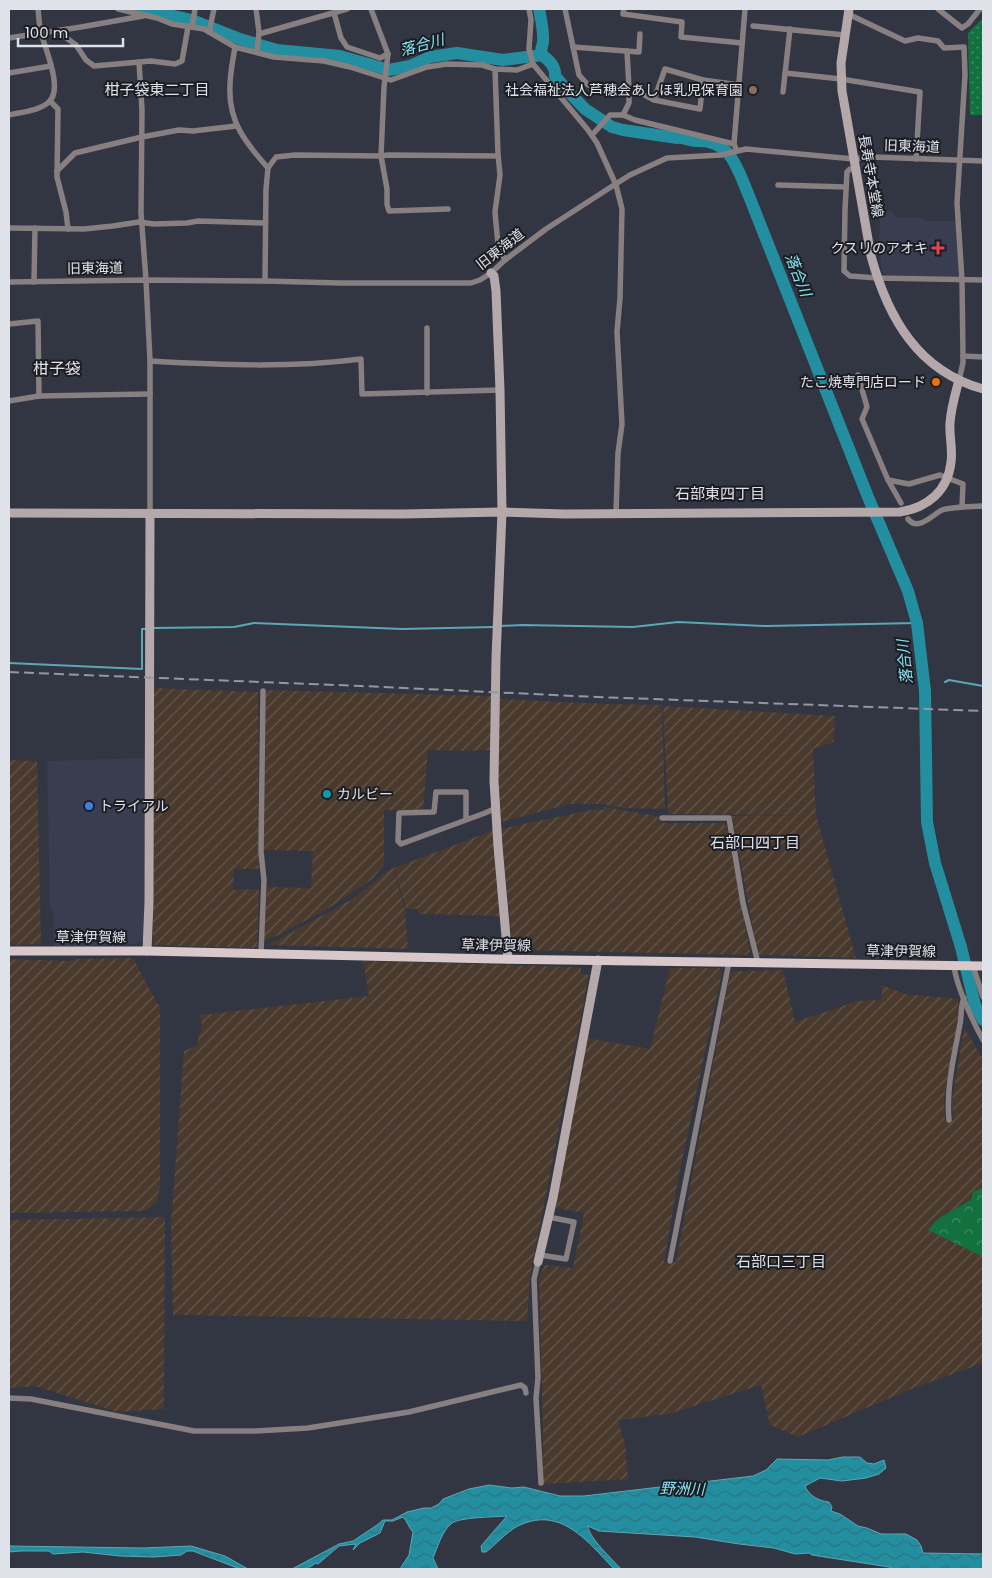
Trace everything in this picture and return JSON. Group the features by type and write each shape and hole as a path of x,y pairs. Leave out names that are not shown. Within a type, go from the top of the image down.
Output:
{"main road":[{"name":"草津伊賀線","path":"9,951 147,951 983,966"}],"street":[{"path":"9,115 35,109 50,101 54,93 54,80 41,33 38,9"},
{"path":"118,9 172,24 191,24 204,29 210,28 234,47 274,57 332,63 391,80 427,67 447,64 482,65 495,69 517,70 533,64"},
{"path":"57,31 76,45 86,60 94,66 151,61 175,64 182,60 195,9"},
{"path":"210,28 214,9"},
{"path":"256,9 259,34 257,52"},
{"path":"259,34 347,9"},
{"path":"371,9 388,54 384,87 381,156 389,211 448,209"},
{"path":"529,9 531,20 529,49 533,64 597,143 616,185 622,209 620,298 617,332 622,424 618,453 616,513"},
{"path":"565,9 579,75 588,85 632,88 654,100 700,109 703,80"},
{"path":"624,9 623,14 682,22 681,37 742,43"},
{"path":"652,18 653,9"},
{"path":"735,151 745,9"},
{"path":"938,9 962,28 968,24 980,9"},
{"path":"9,513 885,512 906,511 920,507 934,498 948,478 952,460 950,425 952,407 963,363 962,280 957,203 965,75 964,47 944,48 938,41 918,38 905,40 849,11"},
{"name":"長寿寺本堂線","path":"849,11 841,63 842,91 871,256 877,278 896,321 927,360 959,380 983,390"},
{"path":"334,13 341,38 347,47 380,58 388,54"},
{"path":"9,38 145,15"},
{"path":"753,26 845,34"},
{"path":"783,92 790,30"},
{"path":"572,47 639,52 640,34"},
{"path":"234,47 229,87 230,106 236,126 248,145 268,168"},
{"path":"623,115 629,104 626,51"},
{"path":"138,62 142,110 142,222 150,361 149,902 147,951"},
{"path":"9,73 51,66"},
{"path":"495,69 500,175 495,212 498,245 505,260"},
{"path":"654,100 664,69 703,80 739,85"},
{"path":"785,73 841,79 920,92 916,159"},
{"path":"50,101 58,109 57,177 66,212 68,229"},
{"path":"592,135 610,115 623,115 635,120 734,144"},
{"path":"57,170 75,153 179,130 193,131 236,126"},
{"name":"旧東海道","path":"9,282 265,280 340,284 471,283 491,273 546,229 630,175 667,158 721,155 735,151 762,150 854,159 872,157 983,161"},
{"path":"265,280 266,189 268,168 276,156 498,156"},
{"path":"856,168 850,169 847,172 844,271 850,276 877,278 983,280"},
{"path":"778,184 846,187"},
{"path":"9,228 68,229 142,222 154,224 187,224 198,221 266,223"},
{"path":"34,282 35,228"},
{"path":"491,273 494,276 496,291 502,512 494,781 508,958"},
{"path":"9,324 38,321 39,396"},
{"path":"427,328 427,393"},
{"path":"963,356 983,357"},
{"path":"150,361 200,364 296,365 361,360 362,394 500,390"},
{"path":"858,375 867,407 862,419 888,480 901,503"},
{"path":"9,401 39,396 150,394"},
{"path":"888,480 909,484 940,475 963,484 962,507"},
{"path":"908,519 911,523 917,524 928,520 943,510 983,506"},
{"path":"261,954 264,880 261,852 263,691"},
{"path":"466,820 466,792 436,792 434,812 399,813 398,841 401,844 466,820 496,808"},
{"path":"662,818 729,818 743,903 758,962"},
{"path":"541,1483 536,1398 538,1378 534,1279 548,1217 598,960"},
{"path":"670,1261 729,962"},
{"path":"956,966 964,998 983,1040"},
{"path":"972,966 983,997"},
{"path":"949,1120 947,1101 961,1006 964,998"},
{"path":"539,1258 566,1259 574,1222 548,1217"},
{"path":"9,1398 31,1399 194,1431 256,1431 308,1428 400,1413 521,1385 525,1388 526,1393"}],"shaded area":[{"path":"880,211 892,211 894,217 923,218 924,221 956,221 959,278 887,275 883,273 879,253"},
{"path":"157,688 258,692 259,869 234,869 233,890 259,889 257,948 153,945 154,690"},
{"path":"265,690 491,696 490,750 428,750 423,810 384,810 384,865 372,879 332,906 279,935 263,941 267,887 311,888 313,851 262,850"},
{"path":"499,699 662,705 665,809 624,808 599,804 570,804 501,822 498,772"},
{"path":"663,706 835,716 834,742 813,749 816,815 856,958 758,955 732,816 812,815 668,814"},
{"path":"147,758 144,939 136,944 54,947 53,911 50,907 47,761"},
{"path":"9,760 37,761 41,944 9,945"},
{"path":"604,807 657,816 661,823 722,823 727,826 750,952 746,955 522,950 512,941 501,829 595,809 604,810"},
{"path":"494,830 501,916 419,914 418,909 406,909 394,868"},
{"path":"393,867 405,910 408,949 268,945 351,900"},
{"path":"133,958 160,1007 160,1186 157,1201 150,1208 143,1211 9,1213 9,959 68,961 77,959"},
{"path":"363,961 581,967 581,974 589,975 530,1276 527,1321 173,1315 171,1223 184,1051 196,1046 202,1026 200,1015 369,996"},
{"path":"670,968 720,968 722,972 679,1174 664,1263 676,1262 730,974 734,971 783,970 795,1022 857,1001 879,1000 882,997 881,985 906,994 958,999 958,1020 944,1097 945,1120 953,1120 952,1101 964,1028 983,1059 983,1188 973,1192 971,1200 939,1218 928,1230 983,1257 983,1363 909,1390 798,1437 770,1425 761,1385 669,1414 618,1420 625,1445 628,1479 543,1484 539,1277 545,1265 573,1268 584,1213 556,1208 587,1038 650,1049"},
{"path":"165,1217 164,1409 117,1412 35,1386 9,1388 9,1220"}],"green space":[{"path":"983,18 983,115 970,115 968,33"},
{"path":"983,1188 983,1257 928,1230 939,1218 971,1200 973,1192"}],"water":[{"name":"野洲川","path":"843,1457 860,1457 867,1463 874,1464 884,1460 886,1468 879,1474 866,1478 842,1481 820,1478 805,1486 809,1493 815,1497 829,1502 832,1507 831,1511 840,1514 858,1526 881,1534 906,1534 917,1540 923,1553 983,1554 983,1569 893,1569 809,1553 795,1554 774,1548 695,1537 599,1531 588,1526 592,1536 621,1569 614,1569 583,1537 559,1523 546,1520 532,1521 516,1527 486,1552 482,1552 481,1546 507,1516 470,1518 452,1523 443,1534 433,1558 438,1569 400,1569 409,1555 413,1532 403,1517 393,1521 385,1521 380,1533 360,1543 353,1550 356,1544 339,1546 318,1564 316,1563 304,1569 292,1569 339,1544 353,1541 383,1520 392,1520 407,1512 431,1508 439,1504 443,1499 469,1489 489,1485 512,1488 524,1487 560,1496 584,1496 753,1476 766,1470 777,1459 828,1460"},
{"path":"9,1546 143,1548 191,1546 225,1556 248,1569 240,1569 193,1551 187,1551 181,1555 154,1557 83,1552 53,1554 49,1551 9,1552"}],"waterway":[{"name":"落合川","path":"142,9 192,20 240,39 277,50 340,56 389,70 410,66 430,57 457,53 503,60 542,55 552,64 555,76 585,109 612,127 716,144 730,156 747,191 868,497 908,591 917,623 925,691 927,822 935,863 961,947 975,1005 983,1020"},
{"path":"539,9 543,34 542,55"},
{"path":"501,626 633,627 678,622 766,626 917,623"},
{"path":"152,628 234,627 254,623 402,629 494,627"},
{"path":"9,663 142,669 142,629 147,629"},
{"path":"945,682 949,680 983,686"}],"railway":[{"path":"9,672 983,711"}],"place":[{"name":"社会福祉法人芦穂会あしほ乳児保育園","path":"753,90"},
{"name":"クスリのアオキ","path":"938,248"},
{"name":"たこ焼専門店ロード","path":"936,382"},
{"name":"カルビー","path":"327,794"},
{"name":"トライアル","path":"89,806"}],"district":[{"name":"柑子袋東二丁目","path":"157,90"},
{"name":"柑子袋","path":"57,368"},
{"name":"石部東四丁目","path":"720,494"},
{"name":"石部口四丁目","path":"755,843"},
{"name":"石部口三丁目","path":"781,1262"}]}
